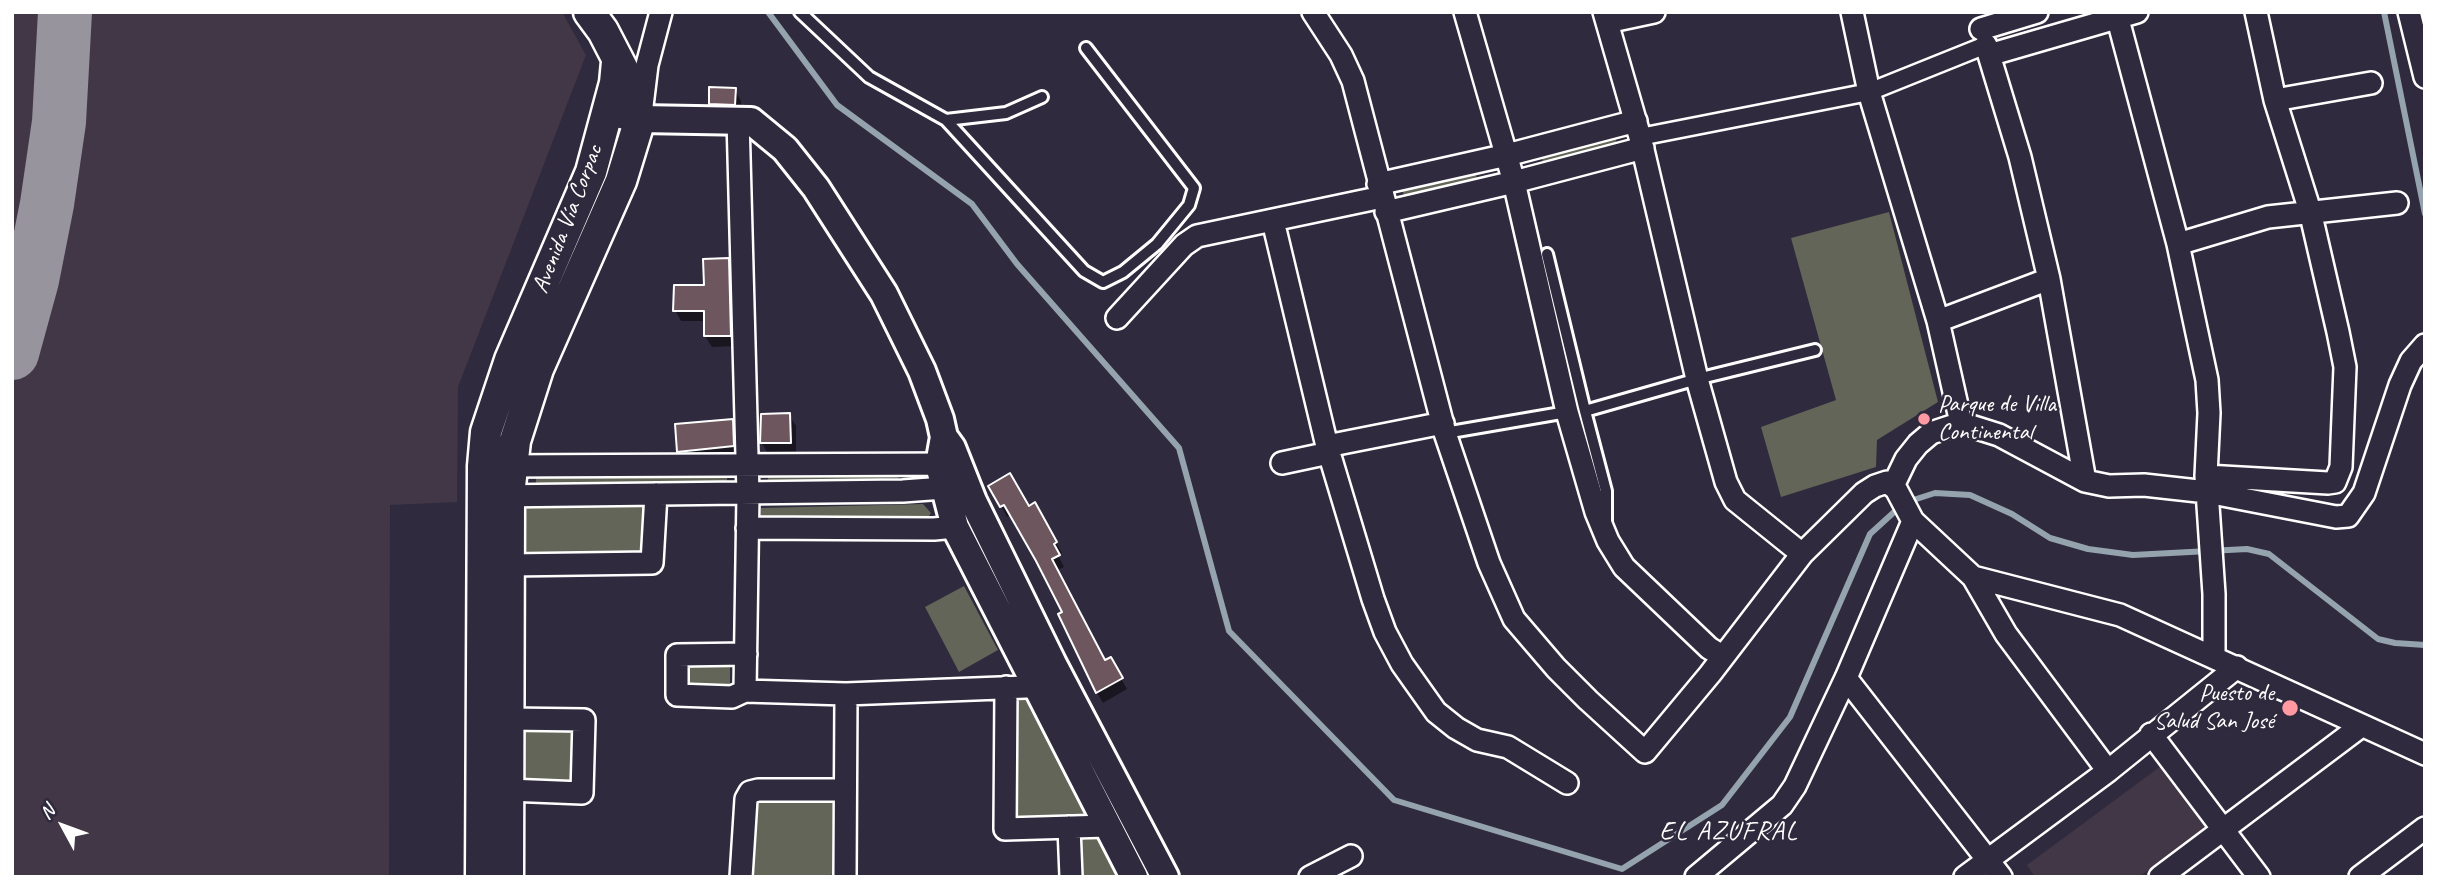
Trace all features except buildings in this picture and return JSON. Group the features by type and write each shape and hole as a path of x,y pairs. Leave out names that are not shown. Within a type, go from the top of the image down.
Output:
{"main road":[{"path":"589,12 603,31 633,89 640,119"},
{"name":"Avenida Vía Corpac","path":"508,877 509,565 486,432 510,360 591,172 615,83 617,62"},
{"name":"Avenida Vía Corpac","path":"481,877 496,481 514,441 538,369 621,181 640,119"}],"street":[{"path":"1313,12 1341,55 1353,81 1444,428 1485,552 1514,619 1556,668 1644,752 1710,674 1801,554 1864,493 1887,482 1895,487 1913,521 1973,577 2006,634 2108,771"},
{"path":"1465,12 1507,155 1576,411 1588,488 1606,538 1615,555 1637,581 1709,648 1722,656"},
{"path":"1654,12 1605,17 1640,135 1697,379 1726,482 1735,500 1801,554"},
{"path":"1852,12 1870,92 1938,321 1961,423"},
{"path":"1382,197 1507,155 1640,135 1870,92 2037,12"},
{"path":"2207,490 2335,482 2342,467 2345,368 2309,211 2275,100 2256,12"},
{"path":"2409,12 2425,77"},
{"path":"1984,38 2124,14 2207,380 2210,413 2207,490 2215,649"},
{"path":"617,62 633,58 659,22"},
{"path":"640,119 647,65 659,22"},
{"path":"1984,38 2020,157 2049,279 2085,481"},
{"path":"2275,100 2371,83"},
{"path":"607,112 640,119 751,121 785,149 816,188 884,294 922,371 940,418 944,437 951,475 954,527 1134,877"},
{"path":"738,119 748,494 745,691"},
{"path":"1117,318 1184,245 1197,236 1382,197 1514,182 1640,135"},
{"path":"2178,244 2268,217 2397,203"},
{"path":"1273,220 1328,449 1373,599 1396,654 1436,712 1456,728 1477,740 1508,747 1567,783"},
{"path":"1938,321 2049,279"},
{"path":"1895,487 1906,459 1918,444 1931,433 1961,423 1999,435 2085,481 2109,486 2144,485 2207,490 2336,517 2348,516 2364,493 2400,385 2411,361 2425,345"},
{"path":"1282,463 1328,449 1444,428"},
{"path":"496,481 747,466 903,463 951,475 1165,877"},
{"path":"496,481 656,494 748,494 951,475"},
{"path":"509,565 652,563 656,494"},
{"path":"1696,877 1782,805 1795,786 1846,678 1913,521"},
{"path":"747,528 954,527"},
{"path":"1973,577 2120,615 2215,649 2237,667 2425,754"},
{"path":"746,654 677,655 677,695 732,697 745,691 846,694 1037,688 1064,684"},
{"path":"1965,877 2108,771 2237,667"},
{"path":"1846,678 2001,877"},
{"path":"1006,687 1005,829 1107,826"},
{"path":"845,877 846,694"},
{"path":"508,790 582,793 584,720 509,719"},
{"path":"2160,877 2361,726"},
{"path":"2151,734 2259,877"},
{"path":"741,877 746,799 750,792 845,790"},
{"path":"1069,827 1071,877"},
{"path":"2360,877 2425,828"},
{"path":"1310,877 1351,856"}],"lane":[{"path":"800,12 869,77 946,120 1084,271 1103,282 1124,272 1157,244 1189,205 1194,188 1086,48"},
{"path":"946,120 1006,113 1042,97"},
{"path":"1547,254 1576,411"},
{"path":"1444,428 1576,411 1815,351"}],"shaded area":[{"path":"12,12 562,12 586,55 458,387 457,502 390,505 389,877 12,877"},
{"path":"2161,766 2206,827 2139,877 2035,877 2027,865"}],"green space":[{"path":"1615,135 1617,146 1543,163 1541,153"},
{"path":"1475,171 1477,180 1404,197 1402,188"},
{"path":"1889,212 1938,402 1877,440 1876,467 1781,497 1761,427 1836,400 1791,238"},
{"path":"897,471 898,478 768,482 768,475"},
{"path":"727,475 727,483 536,483 536,476"},
{"path":"527,504 649,506 649,561 520,558 521,511"},
{"path":"923,504 931,513 926,521 761,522 761,508"},
{"path":"964,586 998,650 959,672 925,607"},
{"path":"685,665 730,665 730,686 685,687"},
{"path":"1012,700 1031,700 1091,817 1015,822"},
{"path":"579,725 580,788 523,788 523,726"},
{"path":"759,798 833,800 832,874 829,877 754,877 749,868 754,801"},
{"path":"1099,833 1124,877 1075,877 1079,837"}],"waterway":[{"path":"768,12 837,105 972,204 1017,264 1179,448 1229,631 1394,800 1622,869 1722,805 1790,717 1870,534 1904,503 1935,493 1970,495 2012,514 2050,538 2088,549 2133,555 2247,549 2269,554 2378,639 2425,645"},
{"path":"2384,12 2425,214"}],"taxiway":[{"path":"12,353 32,280 47,204 59,122 65,12"}],"place":[{"name":"Parque de Villa Continental","path":"1924,419"},
{"name":"Puesto de Salud San José","path":"2290,708"}],"district":[{"name":"EL AZUFRAL","path":"1729,832"}]}
